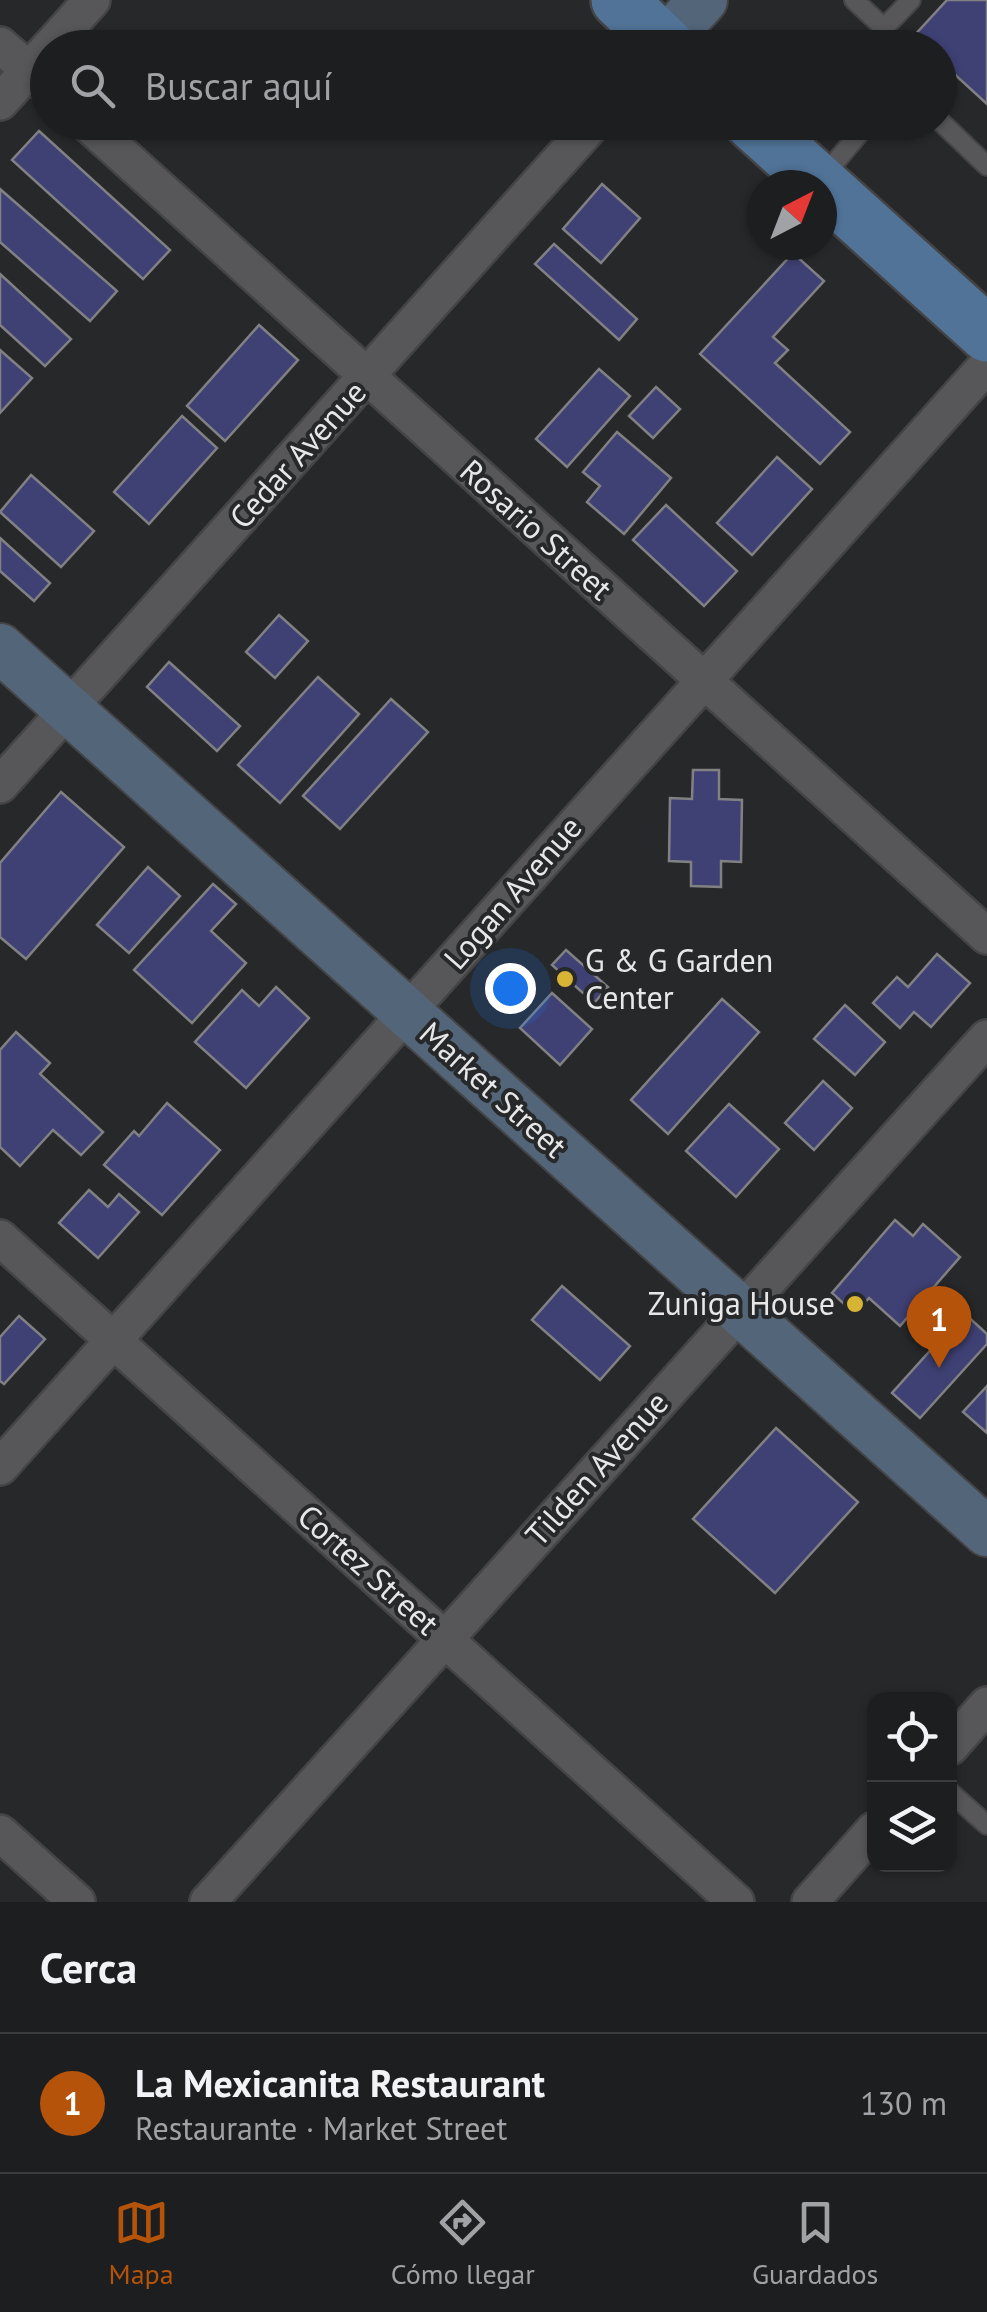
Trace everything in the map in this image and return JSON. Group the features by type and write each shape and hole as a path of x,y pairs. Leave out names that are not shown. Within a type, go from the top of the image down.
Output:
{"main road":[{"path":"620,0 649,30"},
{"path":"772,140 806,170"},
{"path":"837,198 987,334"}],"street":[{"path":"69,30 92,0"},
{"path":"678,30 703,0"},
{"path":"0,45 30,58"},
{"path":"0,102 30,75"},
{"name":"Rosario Street","path":"106,140 987,936"},
{"name":"Cedar Avenue","path":"0,785 578,140"},
{"name":"Logan Avenue","path":"0,1467 987,365"},
{"name":"Market Street","path":"0,648 987,1532"},
{"name":"Tilden Avenue","path":"208,1902 987,1038"},
{"name":"Cortez Street","path":"0,1238 736,1902"},
{"path":"957,1739 987,1705"},
{"path":"0,1833 76,1902"},
{"path":"810,1902 867,1838"}],"lane":[{"path":"854,0 884,28 910,0"},
{"path":"957,137 987,166"},
{"path":"829,170 854,140"},
{"path":"957,1798 987,1825"}],"building":[{"path":"947,0 987,0 987,104 957,77 957,30 919,30"},
{"path":"31,140 49,140 170,250 143,279 12,160"},
{"path":"602,184 640,218 601,263 563,229"},
{"path":"0,189 117,291 90,321 0,242"},
{"path":"554,244 637,319 619,340 535,264"},
{"path":"787,260 801,260 824,281 773,337 788,350 775,363 850,432 820,464 700,354"},
{"path":"0,274 71,339 45,366 0,325"},
{"path":"259,325 298,360 225,441 187,406"},
{"path":"0,350 32,378 0,413"},
{"path":"599,369 630,396 567,467 536,439"},
{"path":"656,387 680,409 653,438 629,416"},
{"path":"182,416 217,448 149,524 114,492"},
{"path":"617,432 671,478 624,534 587,502 600,486 583,472"},
{"path":"777,457 812,489 752,555 717,523"},
{"path":"31,475 94,531 61,567 0,512"},
{"path":"666,505 737,571 704,606 633,540"},
{"path":"0,538 50,583 34,601 0,571"},
{"path":"279,615 308,641 275,678 246,652"},
{"path":"169,662 240,726 217,751 147,687"},
{"path":"318,677 359,714 280,803 238,765"},
{"path":"391,699 428,732 340,829 303,796"},
{"path":"693,770 719,770 719,799 742,800 741,862 721,861 721,887 691,886 691,862 669,861 670,798 692,799"},
{"path":"61,792 124,847 26,959 0,937 0,863"},
{"path":"148,867 180,896 129,953 97,925"},
{"path":"213,884 236,904 211,931 246,963 192,1023 134,970"},
{"path":"566,950 608,987 594,1003 552,965"},
{"path":"937,954 970,983 931,1027 914,1012 900,1028 873,1003 897,977 908,987"},
{"path":"276,987 309,1018 246,1088 195,1042 242,990 259,1006"},
{"path":"552,993 592,1029 560,1065 520,1028"},
{"path":"722,999 759,1032 668,1134 631,1100"},
{"path":"845,1005 885,1042 855,1075 814,1039"},
{"path":"16,1032 50,1063 40,1074 103,1132 81,1155 53,1130 20,1166 0,1147 0,1050"},
{"path":"823,1081 852,1108 814,1150 785,1123"},
{"path":"167,1103 220,1150 162,1215 104,1165 134,1131 139,1136"},
{"path":"729,1104 779,1149 736,1197 686,1151"},
{"path":"89,1190 108,1207 119,1194 139,1212 98,1258 59,1223"},
{"path":"895,1220 913,1236 923,1224 960,1257 900,1326 869,1298 855,1314 832,1293"},
{"path":"562,1286 630,1346 600,1380 532,1320"},
{"path":"964,1313 987,1334 987,1344 920,1418 892,1393"},
{"path":"19,1316 45,1339 4,1384 0,1381 0,1337"},
{"path":"987,1386 987,1433 963,1412"},
{"path":"776,1428 858,1502 775,1593 693,1519"}],"place":[{"name":"G & G Garden Center","path":"565,979"},
{"name":"Zuniga House","path":"855,1304"},
{"name":"La Mexicanita Restaurant","path":"939,1368"}]}
